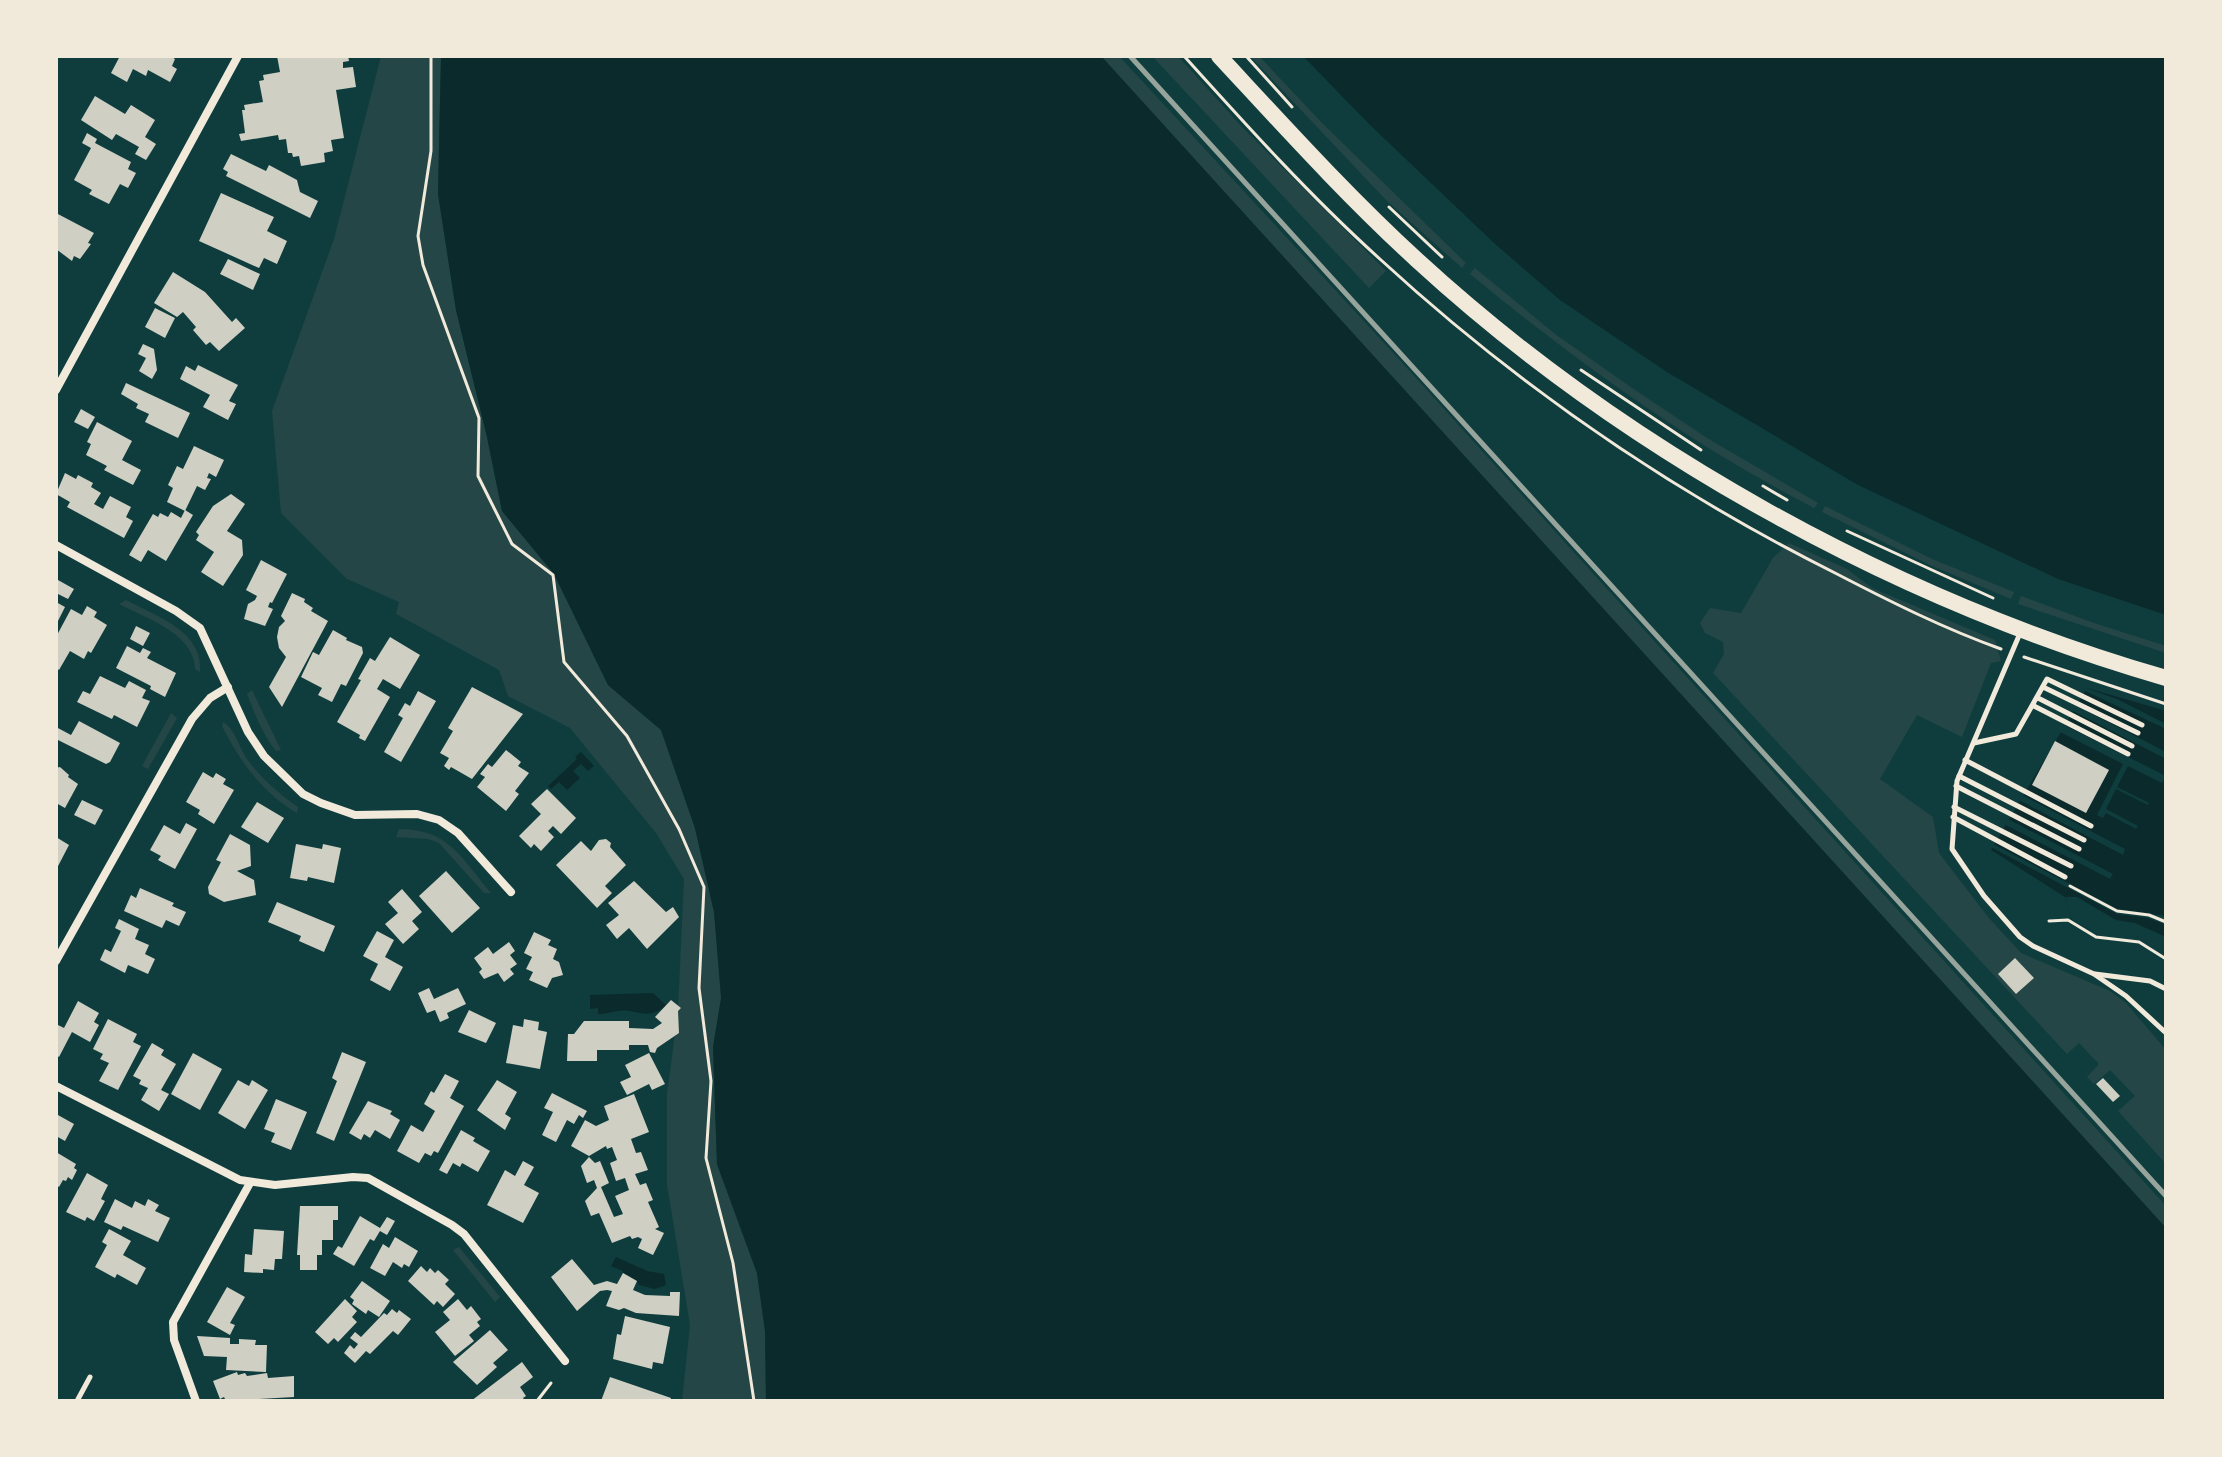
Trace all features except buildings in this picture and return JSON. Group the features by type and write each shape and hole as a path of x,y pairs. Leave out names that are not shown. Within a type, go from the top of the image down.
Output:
{"main road":[{"path":"1219,56 1331,178 1418,261 1504,335 1606,409 1719,482 1811,534 1902,579 2021,630 2166,678"}],"street":[{"path":"56,390 238,56"},
{"path":"56,545 194,622 205,635 255,744 303,794 355,815 417,814 439,820 458,833 511,892"},
{"path":"56,961 192,719 210,698 228,687"},
{"path":"56,1086 230,1176 250,1183 275,1185 360,1177 376,1182 464,1234 565,1361"},
{"path":"196,1401 173,1335 173,1322 250,1183"}],"lane":[{"path":"2021,630 1959,776 1952,849 2020,937 2094,974 2126,996 2166,1033"},
{"path":"1973,744 2016,734 2047,679 2142,725"},
{"path":"2043,687 2138,733"},
{"path":"2038,698 2132,746"},
{"path":"2034,706 2128,754"},
{"path":"1965,760 2091,826"},
{"path":"1959,776 2084,840"},
{"path":"1956,786 2079,849"},
{"path":"1954,807 2071,866"},
{"path":"1953,817 2065,877"},
{"path":"2094,974 2150,981 2166,989"},
{"path":"77,1401 90,1377"}],"path":[{"path":"431,56 431,151 418,236 423,265 479,418 478,476 512,544 553,575 564,662 627,736 679,829 704,887 699,988 711,1081 706,1158 733,1263 754,1401"},
{"path":"1246,56 1298,114"},
{"path":"1384,203 1443,258"},
{"path":"1579,368 1702,451"},
{"path":"1753,481 1793,503"},
{"path":"1847,532 2001,601"},
{"path":"2049,921 2068,920 2096,937 2139,942 2166,959"},
{"path":"537,1401 551,1383"}],"shaded area":[{"path":"381,56 441,56 438,194 456,310 502,511 554,574 608,685 661,730 695,828 714,912 722,998 713,1047 717,1164 757,1273 765,1331 766,1401 682,1401 690,1325 667,1184 667,1094 678,1011 684,879 656,833 570,728 508,696 499,670 396,614 399,602 347,579 281,513 272,411 334,239"},
{"path":"441,56 1101,56 2166,1228 2166,1401 766,1401 765,1331 757,1273 717,1164 713,1047 721,998 714,912 695,828 661,730 608,685 554,574 502,511 456,310 438,194"},
{"path":"1101,56 1119,56 1397,357 2166,1206 2166,1228"},
{"path":"1152,56 1178,56 1242,127 1386,271 1369,288"},
{"path":"1250,56 1259,56 1323,124 1466,263 1462,268 1386,200"},
{"path":"1287,56 2166,56 2166,632 1886,515 1556,311"},
{"path":"1475,268 1555,334 1635,390 1707,438 1818,503 1814,508 1768,483 1636,400 1551,339 1470,274"},
{"path":"1825,506 1932,559 2014,592 2011,599 1930,565 1822,512"},
{"path":"1789,543 1847,569 1872,588 1995,640 2001,661 1991,663 1962,737 1917,715 1880,779 1933,817 1939,853 1988,917 2021,953 2110,991 2126,1003 2166,1050 2166,1164 2118,1111 2135,1096 2110,1070 2094,1084 2087,1077 2099,1064 2079,1043 2067,1054 1713,673 1724,654 1723,642 1705,633 1700,623 1710,608 1741,613 1773,558"},
{"path":"2021,596 2166,646 2166,653 2018,604"},
{"path":"126,600 186,635 199,658 200,672 195,669 187,646 178,637 155,621 119,604"},
{"path":"2087,688 2166,711 2166,954 2136,936 2101,936 2072,920 2065,897 1991,850"},
{"path":"252,690 281,750 276,751 259,724 247,694"},
{"path":"171,713 177,718 148,769 142,766"},
{"path":"223,722 234,734 252,766 298,807 297,813 273,796 244,764 222,726"},
{"path":"581,752 594,766 588,771 581,764 573,771 580,778 567,790 559,782 551,789 548,786"},
{"path":"399,829 416,830 442,840 462,857 491,893 484,893 439,843 428,839 396,837"},
{"path":"653,993 666,1005 653,1013 622,1011 598,1014 598,1008 590,1009 590,995"},
{"path":"459,1247 500,1297 495,1302 453,1250"},
{"path":"616,1257 647,1271 664,1274 666,1285 655,1289 639,1285 623,1271 611,1266"}],"pier":[{"path":"1283,56 1303,56 1369,124 1494,243 1560,300 1667,372 1858,485 2058,579 2166,615 2166,634 2083,606 1885,519 1769,458 1647,384 1553,315 1429,210 1330,110"},
{"path":"2083,687 2117,699 2166,724 2166,729 2081,689"},
{"path":"2073,704 2166,752 2166,759 2069,709"},
{"path":"2060,723 2166,776 2162,783 2128,766 2117,787 2148,805 2116,789 2106,809 2138,826 2136,829 2106,813 2103,818 2097,815 2123,764 2056,730"},
{"path":"2020,794 2125,849 2123,855 2017,799"},
{"path":"2006,818 2113,874 2110,879 2002,823"},
{"path":"1991,843 2118,909 2166,916 2166,925 2148,918 2117,914 1989,846"},
{"path":"2065,897 2077,897 2116,920 2135,923 2166,937 2166,954 2136,936 2101,936 2072,920"}],"railway":[{"path":"1130,56 2166,1196"}]}
